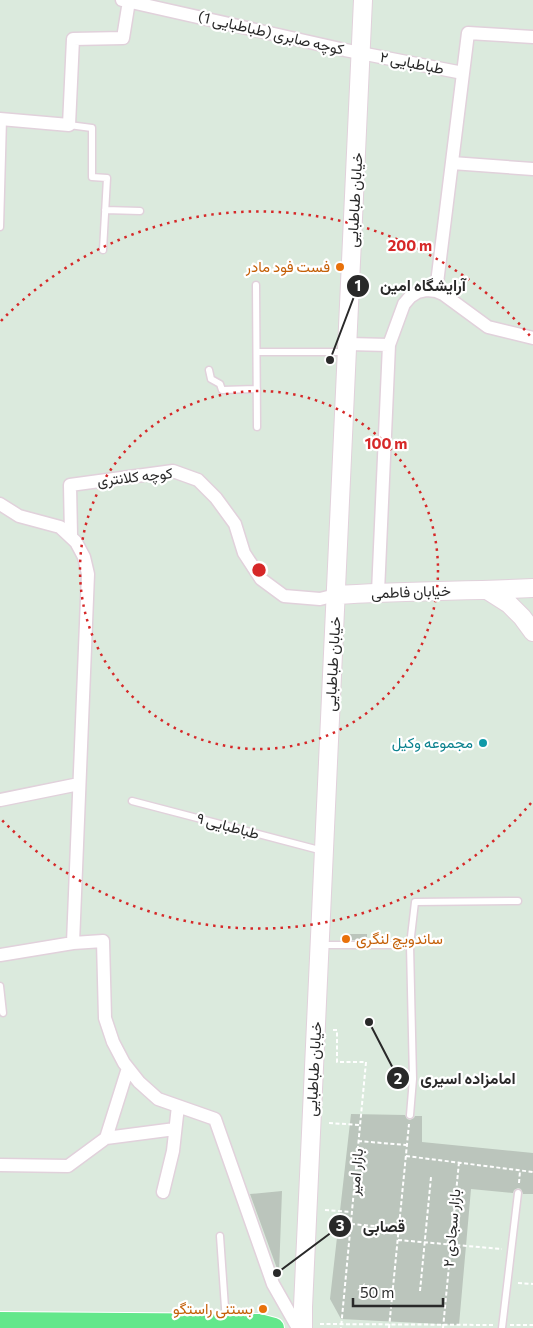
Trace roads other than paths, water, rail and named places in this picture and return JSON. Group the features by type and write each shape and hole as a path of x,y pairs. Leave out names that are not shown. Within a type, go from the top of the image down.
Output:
{"main road":[{"name":"خیابان طباطبایی","path":"312,1326 320,946 363,0"},
{"name":"خیابان فاطمی","path":"336,595 378,592 533,588"},
{"path":"486,590 509,604 533,632"},
{"path":"0,1322 259,1324 274,1328"}],"street":[{"name":"کوچه صابری (طباطبایی 1)","path":"125,1 362,54"},
{"path":"2,119 69,125 73,39 123,38 125,1"},
{"path":"436,291 468,33 533,37"},
{"name":"طباطبایی ۲","path":"362,54 463,73"},
{"path":"452,163 533,169"},
{"path":"378,592 390,345 404,304 418,292 436,291 443,294 488,327 533,338"},
{"path":"348,348 390,345"},
{"name":"کوچه کلانتری","path":"71,535 70,485 173,471 198,480 216,498 235,524 244,553 261,579 284,596 320,599 336,595"},
{"path":"0,504 19,516 60,526 76,542 84,557 88,574 73,943"},
{"path":"0,800 80,784"},
{"path":"0,955 73,943 103,941 105,1018 112,1042 139,1082 158,1099 215,1119 274,1284 298,1328"},
{"path":"106,1138 128,1068"},
{"path":"163,1192 173,1151 178,1106"},
{"path":"0,1165 68,1166 106,1138 175,1129"}],"lane":[{"path":"0,227 2,119"},
{"path":"69,125 92,128 92,177 107,178 103,250"},
{"path":"105,210 140,211"},
{"path":"256,285 257,427"},
{"path":"257,352 348,348"},
{"path":"209,370 210,379 220,384 222,390 257,389"},
{"name":"طباطبایی ۹","path":"132,801 324,851"},
{"path":"410,1116 413,1079 410,945 414,902 518,901"},
{"path":"320,946 410,945"},
{"path":"0,986 3,1012"},
{"path":"502,1327 518,1193"},
{"path":"220,1236 226,1324"}],"place":[{"name":"فست فود مادر","path":"340,267"},
{"name":"آرایشگاه امین","path":"330,360"},
{"name":"مجموعه وکیل","path":"483,743"},
{"name":"ساندویچ لنگری","path":"346,939"},
{"name":"امامزاده اسیری","path":"369,1022"},
{"name":"قصابی","path":"277,1273"},
{"name":"بستنی راستگو","path":"263,1309"}]}
